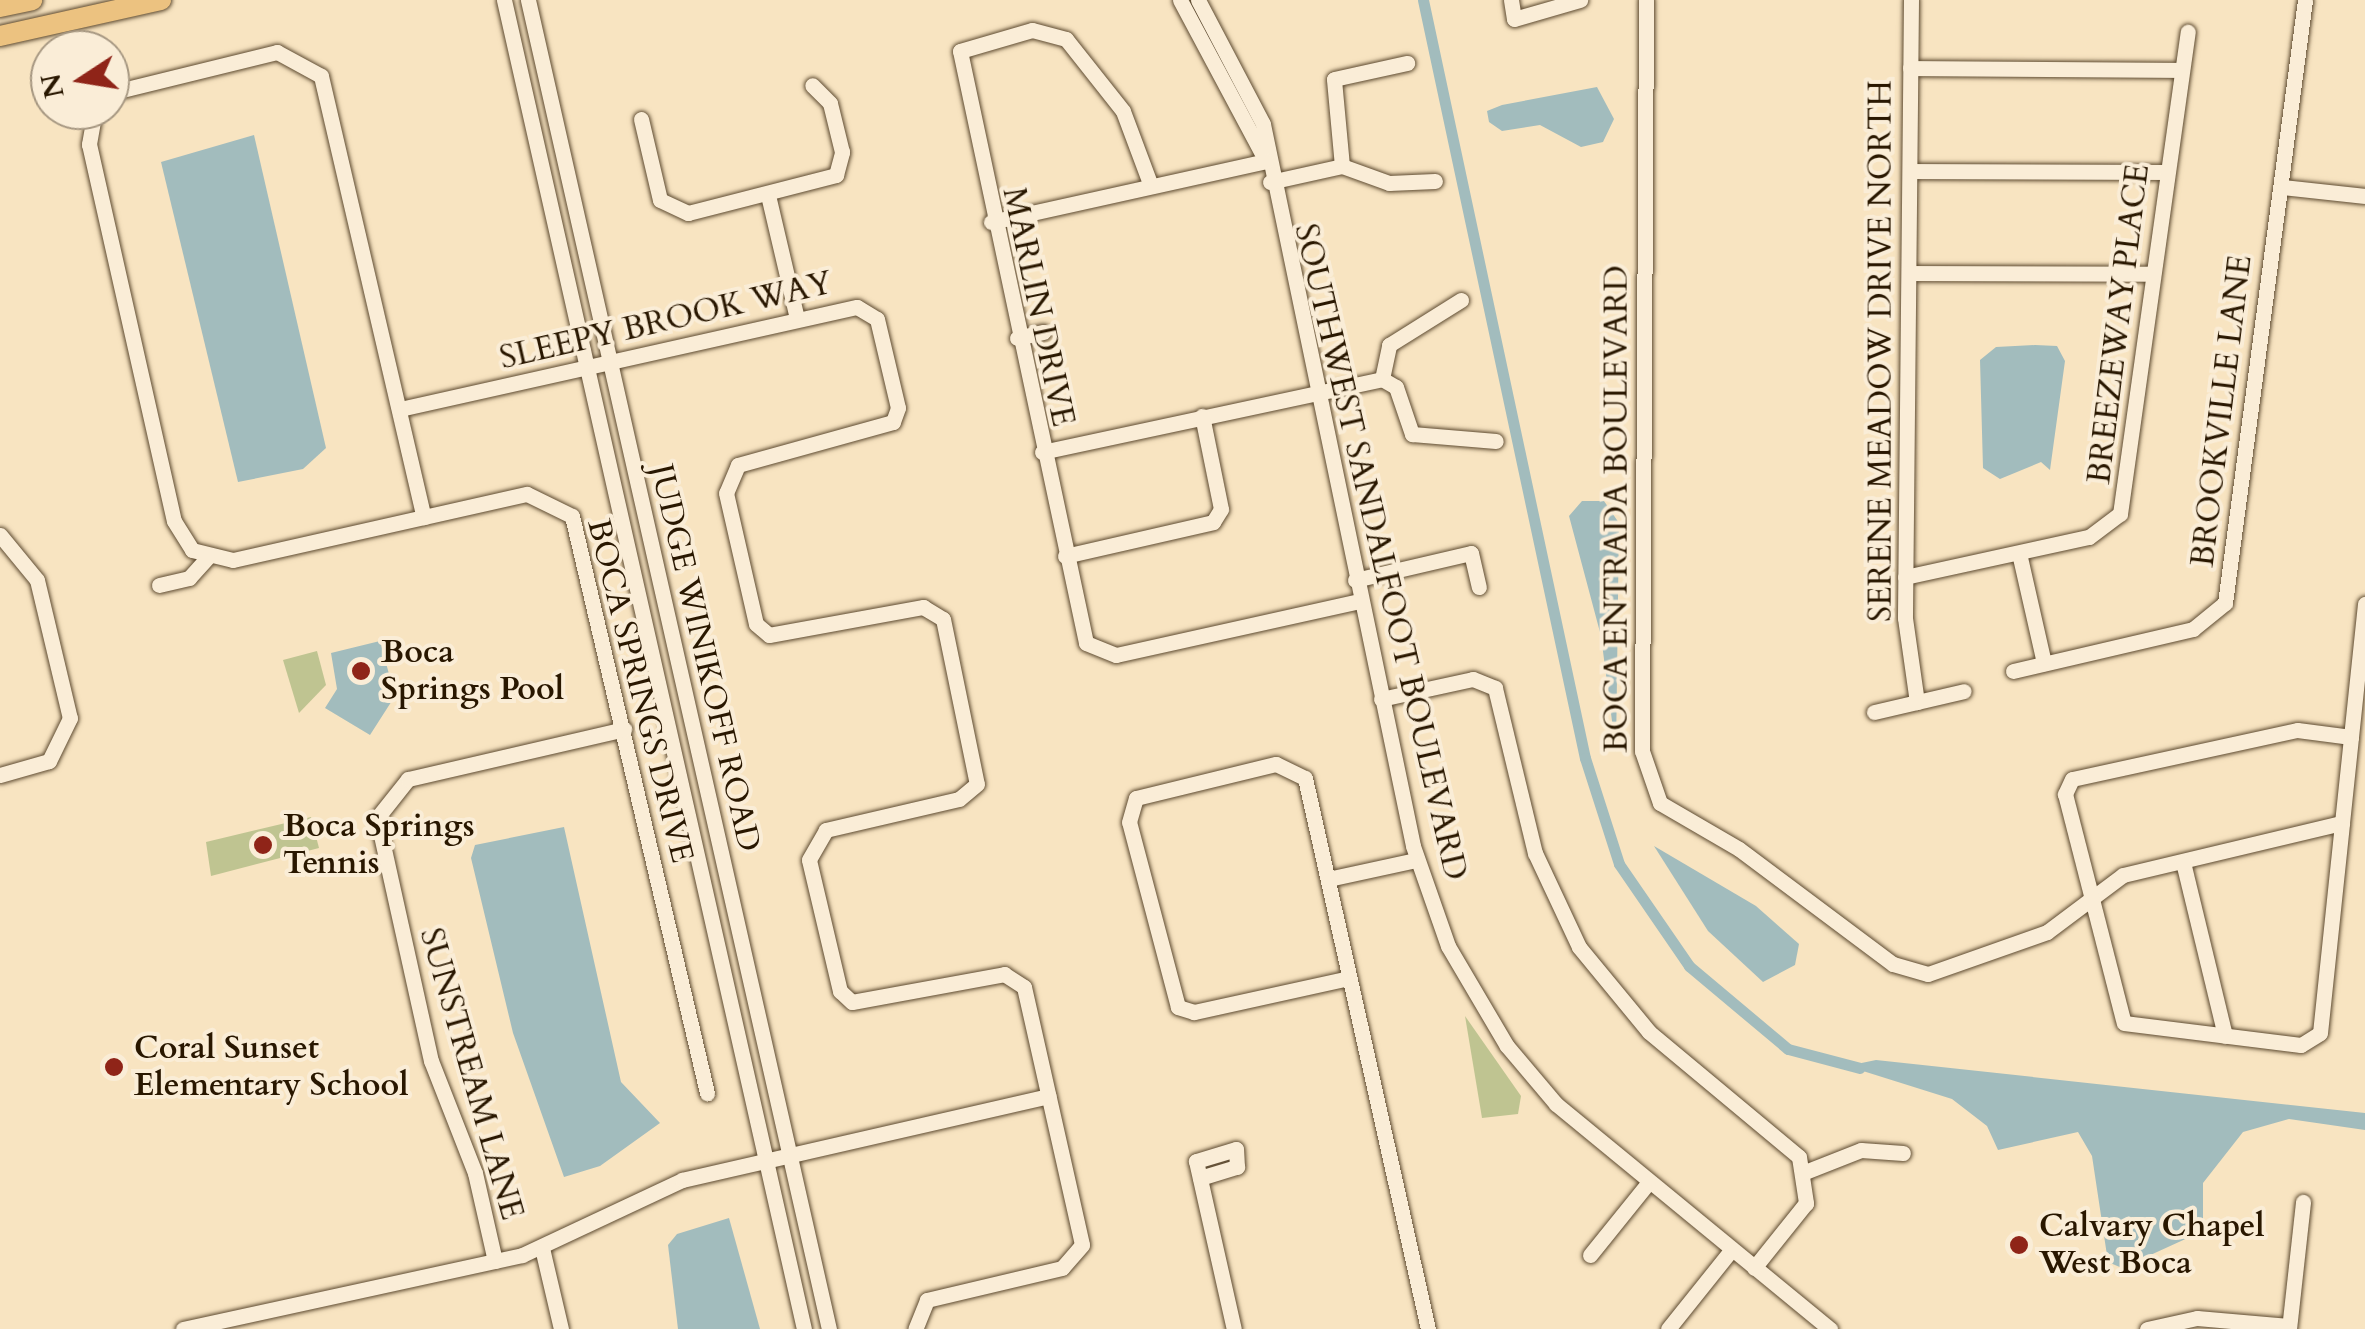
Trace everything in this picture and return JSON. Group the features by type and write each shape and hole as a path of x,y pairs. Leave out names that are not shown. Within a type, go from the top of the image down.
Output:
{"main road":[{"path":"0,7 32,0"},
{"path":"0,36 161,0"}],"street":[{"name":"JUDGE WINIKOFF ROAD","path":"504,0 804,1329"},
{"name":"JUDGE WINIKOFF ROAD","path":"528,0 829,1329"},
{"name":"SOUTHWEST SANDALFOOT BOULEVARD","path":"1180,0 1266,161"},
{"name":"SOUTHWEST SANDALFOOT BOULEVARD","path":"1198,0 1252,94 1416,860 1448,946 1507,1046 1556,1104 1732,1249 1810,1323 1830,1329"},
{"path":"1511,0 1514,19 1580,0"},
{"name":"BOCA ENTRADA BOULEVARD","path":"1646,0 1642,751 1649,785 1680,822 1739,848 1910,972 1954,971 2047,932 2122,875 2342,823"},
{"name":"SERENE MEADOW DRIVE NORTH","path":"1910,0 1905,577 1917,702"},
{"name":"BROOKVILLE LANE","path":"2013,672 2193,629 2225,604 2283,187 2304,0"},
{"name":"MARLIN DRIVE","path":"1151,186 1124,111 1066,40 1032,30 966,46 958,70 1082,635 1107,656 1360,602"},
{"name":"BREEZEWAY PLACE","path":"1905,577 2098,535 2120,514 2163,172 2188,32"},
{"path":"514,44 536,38"},
{"path":"130,88 269,53 316,69 424,517"},
{"path":"1342,166 1334,79 1407,63"},
{"path":"1910,68 2182,70"},
{"path":"641,119 660,200 672,211 768,194 830,180 841,168 830,103 812,85"},
{"path":"90,130 88,144 174,521 190,548 207,558 189,578 159,586"},
{"path":"991,222 1266,161"},
{"path":"1270,182 1342,166 1389,183 1435,181"},
{"path":"1910,171 2163,172"},
{"path":"2283,187 2365,196"},
{"path":"768,194 796,319"},
{"path":"1909,273 2152,274"},
{"path":"1382,379 1389,345 1461,300"},
{"name":"SLEEPY BROOK WAY","path":"400,409 796,319 857,307 873,314 898,408 878,432 738,465 727,476 756,624 784,637 923,607 937,612 979,776 959,800 813,839 809,860 840,991 868,1004 1012,976 1027,994 1080,1253 1062,1268 927,1300 915,1329"},
{"path":"1017,338 1043,332"},
{"path":"1042,452 1382,379 1396,386 1412,434 1496,441"},
{"path":"1065,556 1213,522 1221,508 1202,416"},
{"name":"BOCA SPRINGS DRIVE","path":"207,558 527,494 564,507 579,531 707,1093"},
{"path":"0,535 37,580 70,718 49,761 0,775"},
{"path":"1356,580 1471,553 1479,587"},
{"path":"2019,554 2044,663"},
{"path":"2351,737 2297,730 2072,779 2065,794 2124,1023 2301,1045 2320,1033 2365,604"},
{"path":"1381,699 1474,679 1495,688 1535,853 1579,946 1649,1032 1794,1151 1806,1172 1806,1203 1754,1268"},
{"path":"1874,712 1964,691"},
{"name":"SUNSTREAM LANE","path":"495,1261 474,1172 431,1061 377,818 408,779 624,728"},
{"path":"1349,978 1194,1012 1178,1008 1166,990 1132,806 1151,790 1291,766 1308,786 1428,1329"},
{"path":"1328,879 1416,860"},
{"path":"2183,862 2224,1036"},
{"path":"184,1329 495,1261 542,1248 670,1184 1049,1096"},
{"path":"1200,1178 1241,1159 1222,1148 1196,1160 1200,1178 1234,1329"},
{"path":"1806,1172 1862,1150 1904,1152"},
{"path":"1590,1255 1648,1183"},
{"path":"2147,1329 2197,1318 2289,1328 2303,1202"},
{"path":"542,1248 561,1329"},
{"path":"1668,1329 1732,1249"}],"green space":[{"path":"317,651 326,685 299,713 283,660"},
{"name":"Boca Springs Tennis","path":"311,817 319,848 211,876 206,842"},
{"path":"1465,1016 1521,1096 1518,1114 1482,1118"}],"water":[{"path":"1597,87 1614,119 1603,142 1581,147 1540,125 1502,131 1489,122 1487,111 1502,105"},
{"path":"254,135 326,448 303,469 238,482 161,162"},
{"path":"2057,346 2065,361 2050,470 2041,462 2000,479 1983,468 1980,360 1996,347"},
{"path":"1582,501 1604,501 1619,523 1616,752 1601,636 1569,516"},
{"name":"Boca Springs Pool","path":"380,641 395,696 370,735 325,708 337,689 331,653"},
{"path":"564,827 621,1082 660,1123 600,1166 564,1177 513,1033 471,858 475,845"},
{"path":"1654,846 1756,906 1799,944 1795,965 1763,982 1708,931"},
{"path":"1876,1060 2365,1113 2365,1130 2289,1119 2243,1132 2203,1183 2203,1231 2122,1268 2108,1262 2092,1156 2078,1132 1998,1150 1987,1126 1952,1099 1847,1066"},
{"path":"729,1218 760,1329 678,1329 668,1245 677,1234"}],"waterway":[{"path":"1423,0 1585,758 1619,864 1689,966 1788,1049 1860,1068"}],"place":[{"name":"Boca Springs Pool","path":"361,671"},
{"name":"Boca Springs Tennis","path":"263,845"},
{"name":"Coral Sunset Elementary School","path":"114,1067"},
{"name":"Calvary Chapel West Boca","path":"2019,1245"}]}
